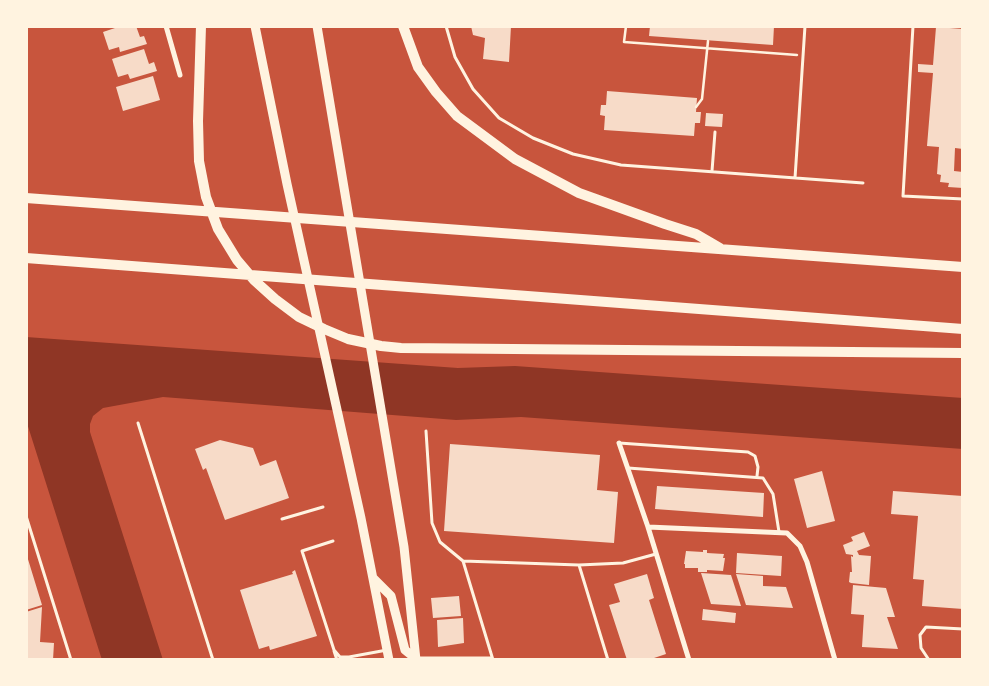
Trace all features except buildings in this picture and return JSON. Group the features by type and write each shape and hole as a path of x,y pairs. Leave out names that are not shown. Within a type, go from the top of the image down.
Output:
{"highway":[{"path":"201,26 198,121 199,161 206,197 218,229 237,260 254,280 299,317 324,329 348,339 401,348 963,353"},
{"path":"403,26 418,67 436,92 458,116 515,159 579,193 696,234 723,250"},
{"path":"26,198 963,267"},
{"path":"26,258 963,329"}],"main road":[{"path":"255,26 287,184 361,518 389,660"},
{"path":"317,26 404,547 415,659"},
{"path":"373,578 391,596 406,650 415,659"}],"street":[{"path":"166,26 180,75"},
{"path":"619,443 648,527 688,660"},
{"path":"648,527 788,533 800,546 807,562 835,660"}],"lane":[{"path":"446,26 455,57 473,89 499,118 533,138 573,154 621,165 863,183"},
{"path":"795,178 805,26"},
{"path":"913,26 903,196 963,199"},
{"path":"712,171 715,132"},
{"path":"138,423 213,660"},
{"path":"415,659 493,659 463,561 440,542 432,523 426,431"},
{"path":"619,443 748,452 755,456 758,467 757,476"},
{"path":"628,468 757,476 763,478 773,494 779,533"},
{"path":"282,519 323,507"},
{"path":"26,516 71,660"},
{"path":"333,541 302,550 337,660"},
{"path":"463,561 579,565 624,563 656,554"},
{"path":"579,565 608,660"},
{"path":"929,660 921,648 920,635 926,627 963,629"},
{"path":"334,650 340,657 388,650"}],"path":[{"path":"626,26 624,42 803,55"},
{"path":"696,107 702,99 708,40"}],"shaded area":[{"path":"26,337 458,368 515,366 963,398 963,449 521,417 456,420 163,397 103,408 93,416 90,432 163,660 102,660 26,420"}]}
